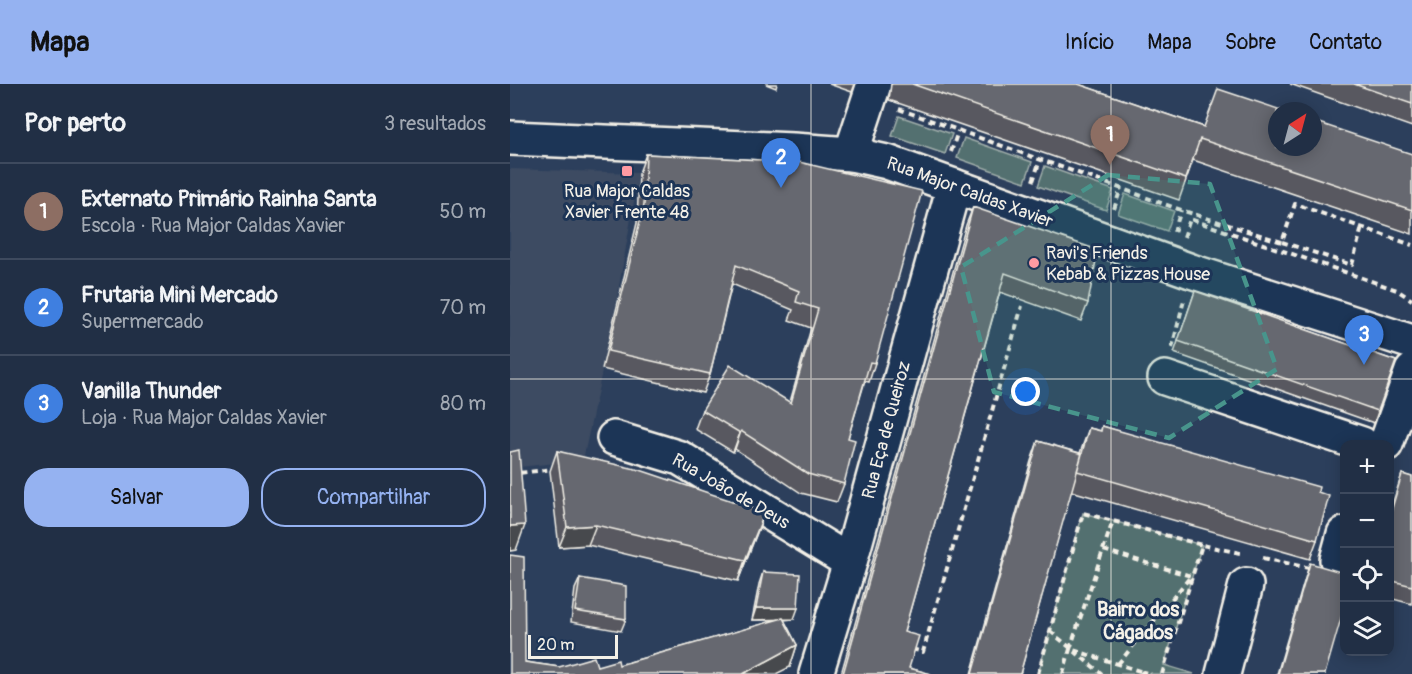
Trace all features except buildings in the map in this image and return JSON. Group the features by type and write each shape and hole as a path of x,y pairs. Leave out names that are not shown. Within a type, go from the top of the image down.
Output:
{"street":[{"path":"851,154 883,96"},
{"name":"Rua Major Caldas Xavier","path":"510,138 851,154 951,174 1191,271 1412,342"},
{"name":"Rua Eça de Queiroz","path":"816,674 850,562 951,174"},
{"path":"1387,440 1412,371"},
{"path":"1165,378 1350,440"},
{"name":"Rua João de Deus","path":"614,438 680,458 850,562"},
{"path":"1223,674 1250,570"}],"path":[{"path":"883,96 958,131 1181,210 1352,265 1362,227"},
{"path":"951,174 958,131"},
{"path":"1030,190 1040,160"},
{"path":"1111,219 1120,188"},
{"path":"1282,242 1295,204 1412,245"},
{"path":"1171,239 1181,210"},
{"path":"1314,262 1317,254"},
{"path":"1165,378 1191,271"},
{"path":"905,647 923,652 1022,306"},
{"path":"510,474 557,468"},
{"path":"1038,674 1083,513 1202,545 1250,570 1333,573 1341,548"},
{"path":"1063,674 1113,521"},
{"path":"1161,674 1202,545"},
{"path":"1103,550 1191,576"},
{"path":"1118,664 1191,576"},
{"path":"1050,631 1102,674"},
{"path":"1070,649 1151,674"}],"highlighted area":[{"path":"1108,175 1210,184 1277,369 1169,438 994,392 961,267"}],"shaded area":[{"path":"510,169 639,173 614,315 583,460 510,468"}],"green space":[{"path":"899,116 952,134 945,154 892,136"},
{"path":"964,138 1032,162 1025,182 957,158"},
{"path":"1045,166 1113,190 1106,210 1038,186"},
{"path":"1125,194 1174,211 1167,231 1118,214"},
{"path":"1083,513 1202,545 1164,665 1194,674 1038,674"}],"place":[{"name":"Externato Primário Rainha Santa","path":"1110,165"},
{"name":"Rua Major Caldas Xavier Frente 48","path":"627,171"},
{"name":"Frutaria Mini Mercado","path":"781,188"},
{"name":"Ravi's Friends Kebab & Pizzas House","path":"1034,263"},
{"name":"Vanilla Thunder","path":"1364,365"}],"district":[{"name":"Bairro dos Cágados","path":"1138,620"}]}
